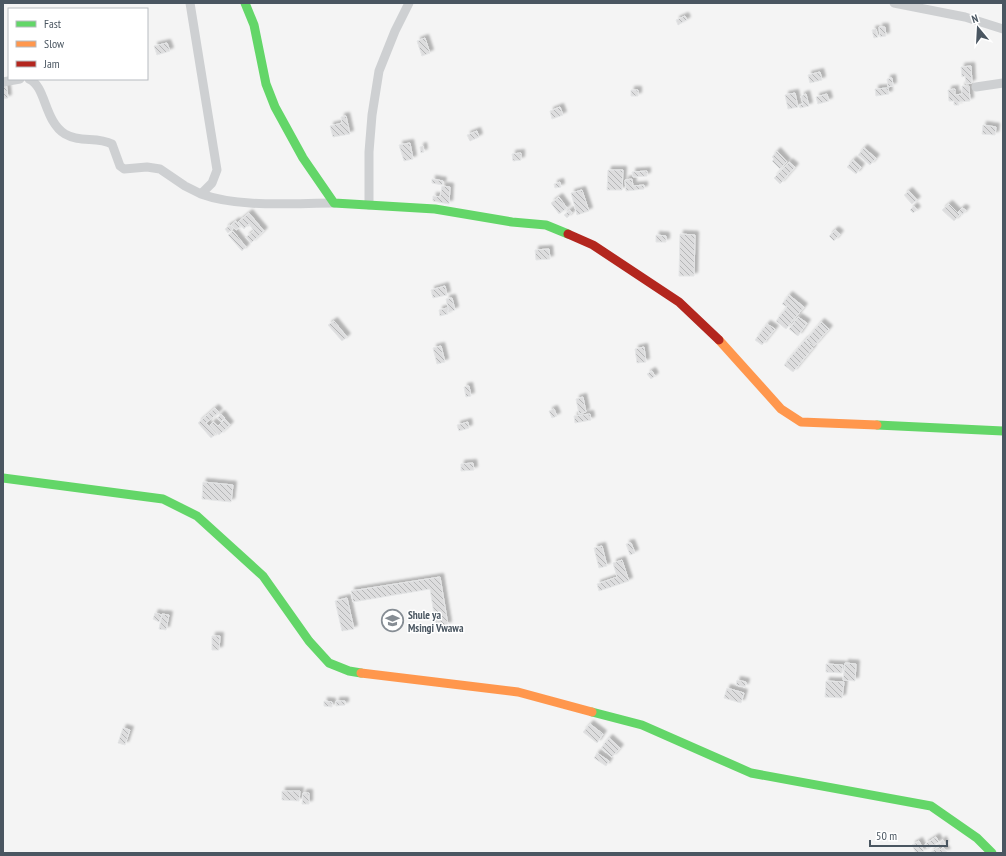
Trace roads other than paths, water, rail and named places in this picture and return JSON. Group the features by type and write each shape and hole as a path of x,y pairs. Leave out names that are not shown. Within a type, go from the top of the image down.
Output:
{"street":[{"path":"190,3 217,170 212,184 201,194"},
{"path":"245,3 254,25 266,84 275,107 303,158 334,203"},
{"path":"369,205 370,144 379,71 409,3"},
{"path":"894,3 965,17 1003,29"},
{"path":"3,82 14,80"},
{"path":"32,80 34,81 40,91 51,120 64,134 78,140 107,141 112,144 120,166 124,169 160,169 185,186 217,200 240,202 334,203 435,210 512,222 546,225 593,245 679,302 715,336 781,409 801,422 1003,431"},
{"path":"976,86 1003,83"},
{"path":"3,478 163,499 197,516 263,576 309,641 329,663 349,671 518,692 642,725 751,773 931,806 977,838 992,853"}],"place":[{"name":"Shule ya Msingi Vwawa","path":"393,621"}]}
